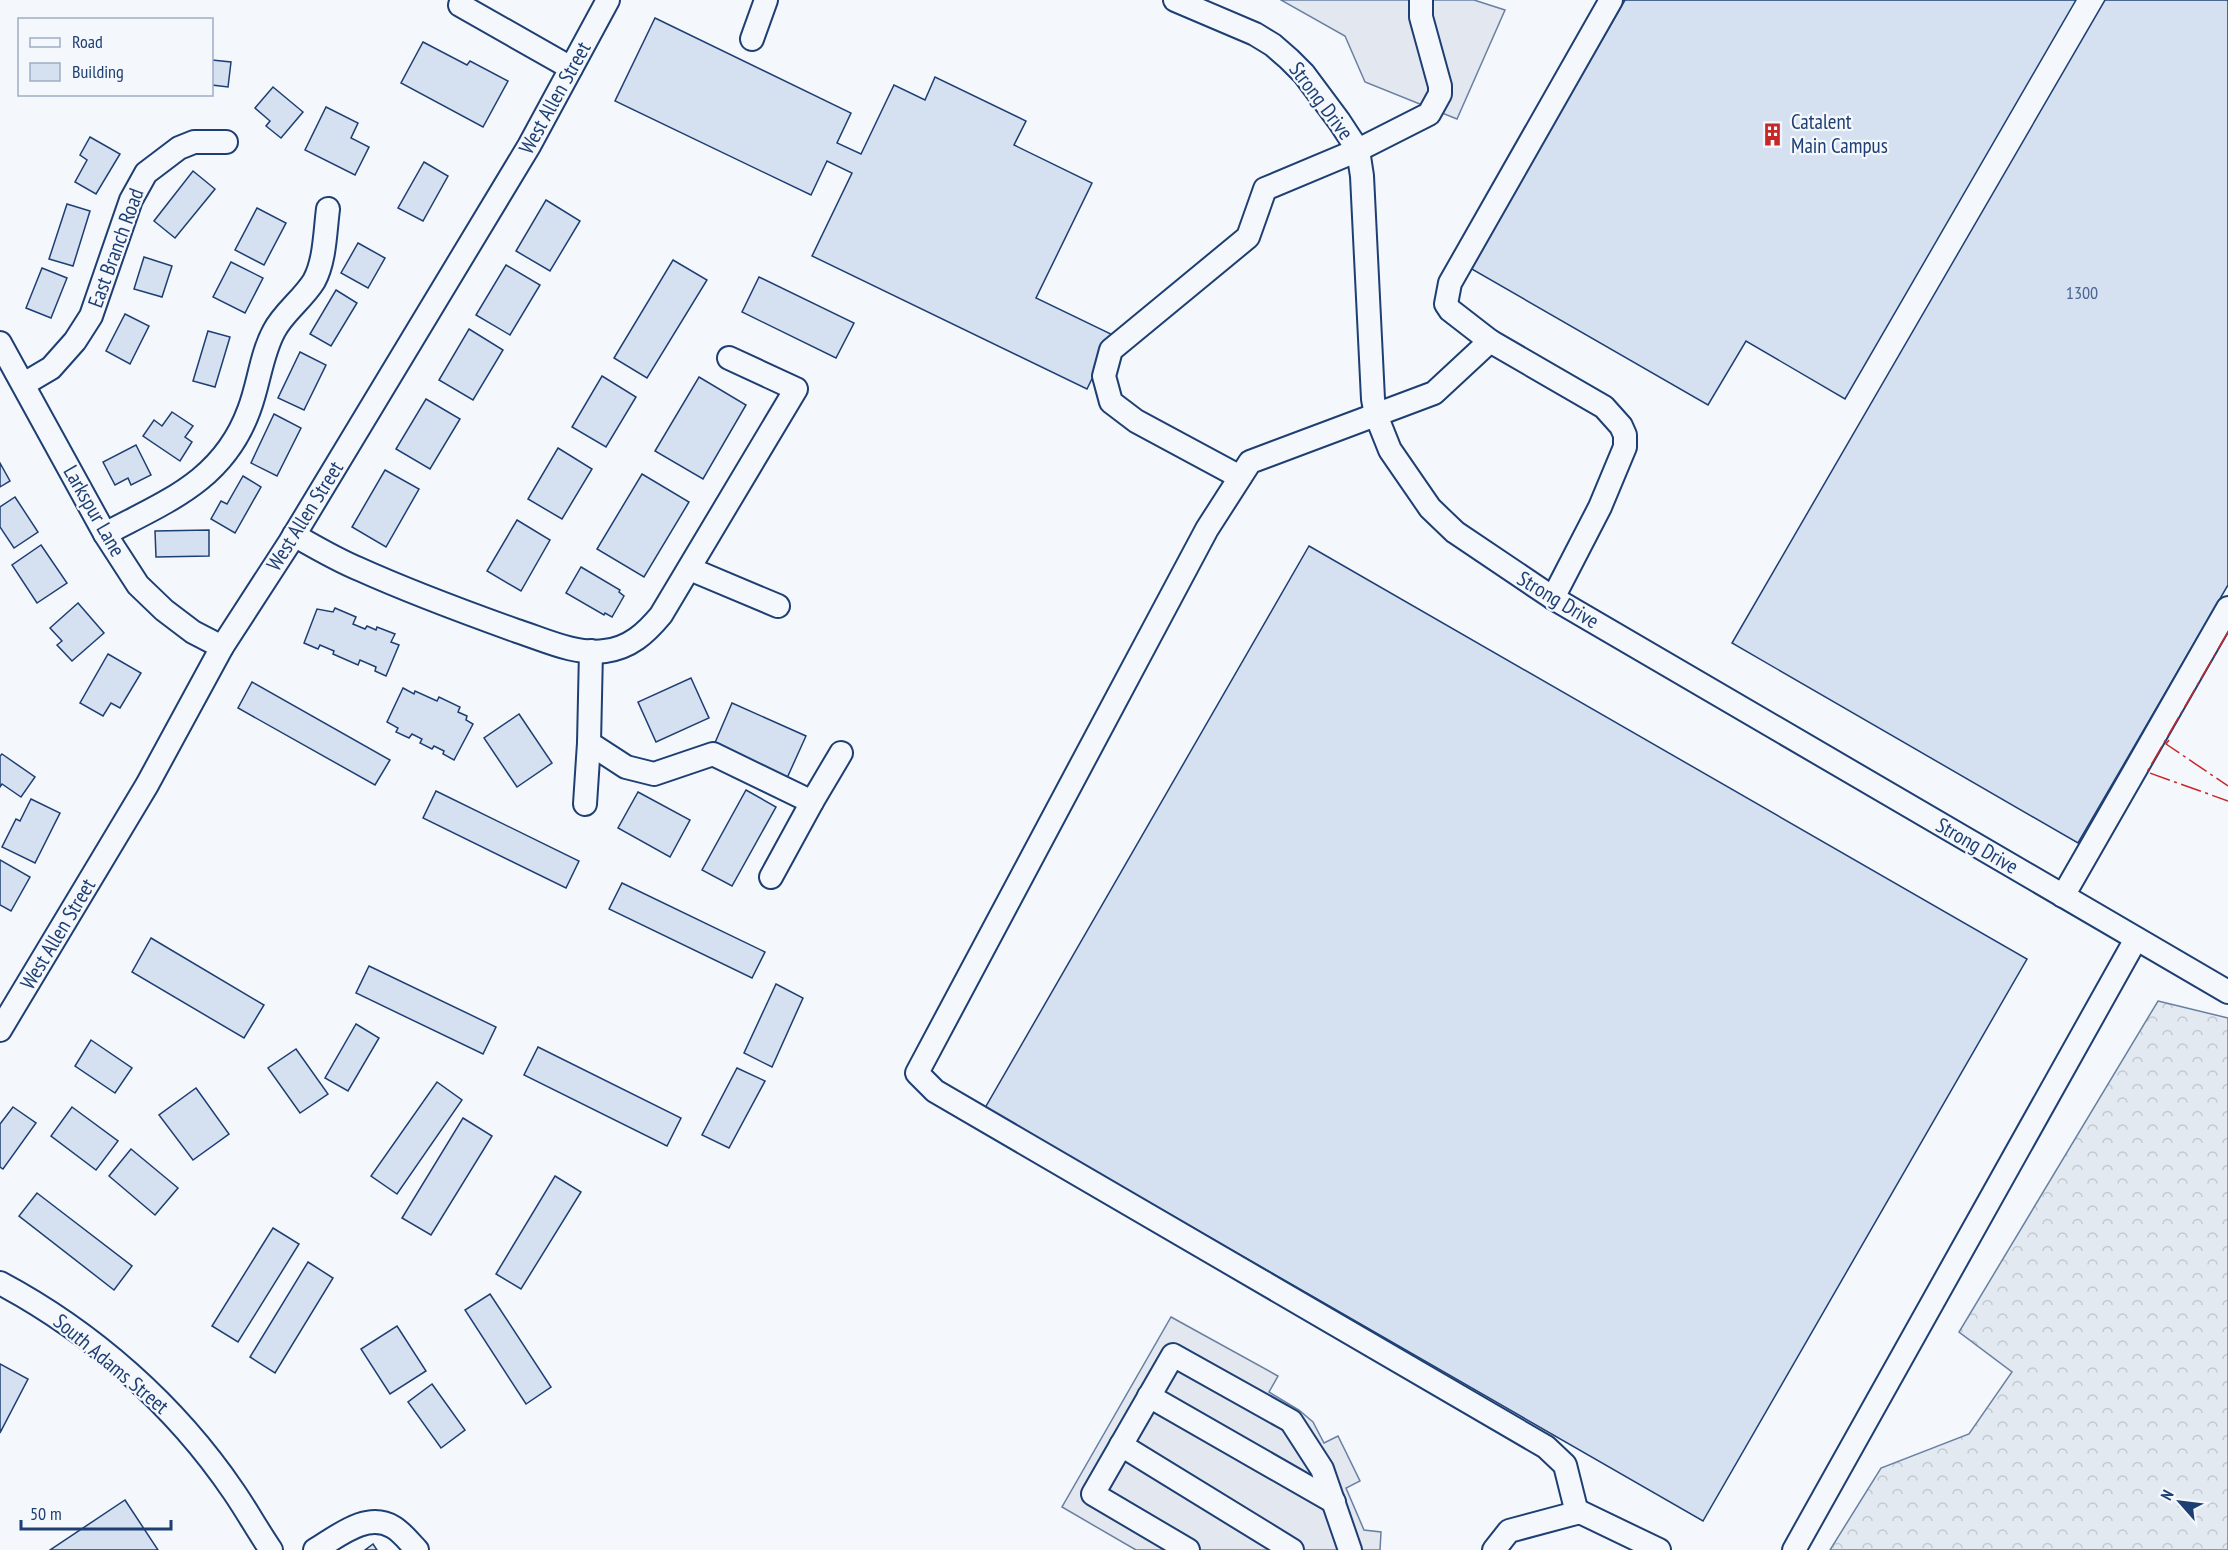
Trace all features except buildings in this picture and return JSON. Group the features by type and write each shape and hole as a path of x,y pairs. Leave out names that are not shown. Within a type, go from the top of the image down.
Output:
{"street":[{"name":"West Allen Street","path":"0,1030 147,785 222,648 294,535 529,146 608,0"},
{"path":"752,39 766,0"},
{"name":"Strong Drive","path":"1175,0 1234,23 1273,45 1304,74 1358,150 1362,176 1373,399 1376,415 1390,450 1430,508 1455,532 1553,598 2228,992"},
{"path":"1240,477 1136,421 1111,402 1104,375 1111,350 1248,237 1265,189 1358,150 1429,114 1440,94 1440,86 1421,17 1421,0"},
{"path":"1553,598 1600,507 1625,447 1625,435 1621,426 1604,407 1490,341 1450,310 1446,304 1446,298 1450,283 1611,0"},
{"path":"460,5 572,68"},
{"name":"East Branch Road","path":"24,384 57,362 75,341 91,316 131,200 146,173 179,148 194,142 226,142"},
{"path":"105,534 197,482 217,465 234,441 249,410 267,345 275,328 315,279 322,254 328,210"},
{"path":"1490,341 1434,393 1250,462 1208,529 917,1074 935,1091 1546,1448 1565,1465 1577,1513"},
{"name":"Larkspur Lane","path":"0,344 105,534 138,585 171,616 193,632 222,648"},
{"path":"294,535 358,569 570,649 606,651 621,647 636,640 649,630 661,615 796,389 729,358"},
{"path":"690,569 778,606"},
{"path":"2063,896 2228,608"},
{"path":"585,804 591,651"},
{"path":"589,743 626,767 654,774 713,754 812,802"},
{"path":"771,877 841,753"},
{"path":"1794,1550 2136,939"},
{"name":"South Adams Street","path":"0,1283 33,1300 73,1328 158,1399 233,1490 271,1550"},
{"path":"1188,1550 1093,1494 1173,1355 1291,1421 1322,1469 1350,1550"},
{"path":"1149,1396 1334,1502"},
{"path":"1121,1445 1292,1550"},
{"path":"1494,1550 1509,1531 1580,1512 1659,1550"},
{"path":"315,1550 360,1524 378,1521 393,1527 417,1550"}],"green space":[{"path":"2158,1001 2228,1018 2228,1550 1830,1550 1881,1468 1969,1434 2012,1372 1959,1332"}],"shaded area":[{"path":"1281,0 1474,0 1505,10 1457,119 1365,82 1345,36"},
{"path":"1171,1317 1278,1376 1269,1392 1299,1410 1313,1422 1324,1443 1338,1436 1360,1481 1346,1488 1364,1530 1381,1532 1380,1550 1136,1550 1062,1507"}],"power":[{"path":"2228,632 2147,772 2228,801"},
{"path":"2169,740 2166,744 2228,786"}],"place":[{"name":"Catalent Main Campus","path":"1773,134"}]}
